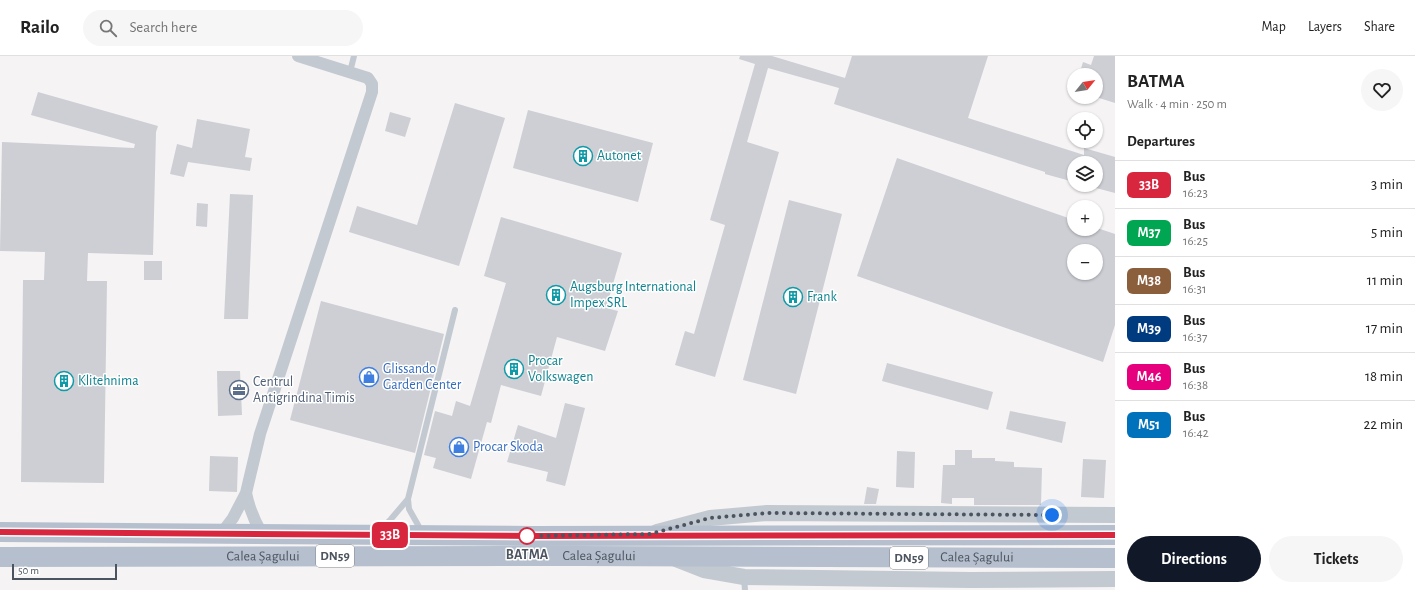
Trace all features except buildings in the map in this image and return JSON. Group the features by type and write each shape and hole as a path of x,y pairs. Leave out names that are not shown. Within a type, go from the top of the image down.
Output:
{"main road":[{"name":"Calea Șagului","path":"0,532 424,535 1115,535"},
{"name":"Calea Șagului","path":"0,557 1115,558"}],"street":[{"path":"221,534 233,518 246,492 260,434 372,92 372,84 368,78 298,56"},
{"path":"246,492 254,520 262,534"},
{"name":"Calea Șagului","path":"650,534 710,518 767,513 1115,515"},
{"name":"Calea Șagului","path":"671,557 745,584 1115,579"}],"lane":[{"path":"350,72 354,56"},
{"path":"424,535 414,521 409,509 408,499 455,310"},
{"path":"374,534 391,519 408,499"}],"bus line":[{"name":"33B","path":"0,532 534,536 650,534 1115,535"}],"place":[{"name":"Autonet","path":"583,156"},
{"name":"Augsburg International Impex SRL","path":"556,295"},
{"name":"Frank","path":"793,297"},
{"name":"Procar Volkswagen","path":"514,369"},
{"name":"Glissando Garden Center","path":"369,377"},
{"name":"Klitehnima","path":"64,381"},
{"name":"Centrul Antigrindina Timis","path":"239,390"},
{"name":"Procar Skoda","path":"459,447"},
{"name":"BATMA","path":"527,536"}],"route":[{"path":"527,536 650,534 683,524 736,514 1052,515"}]}
